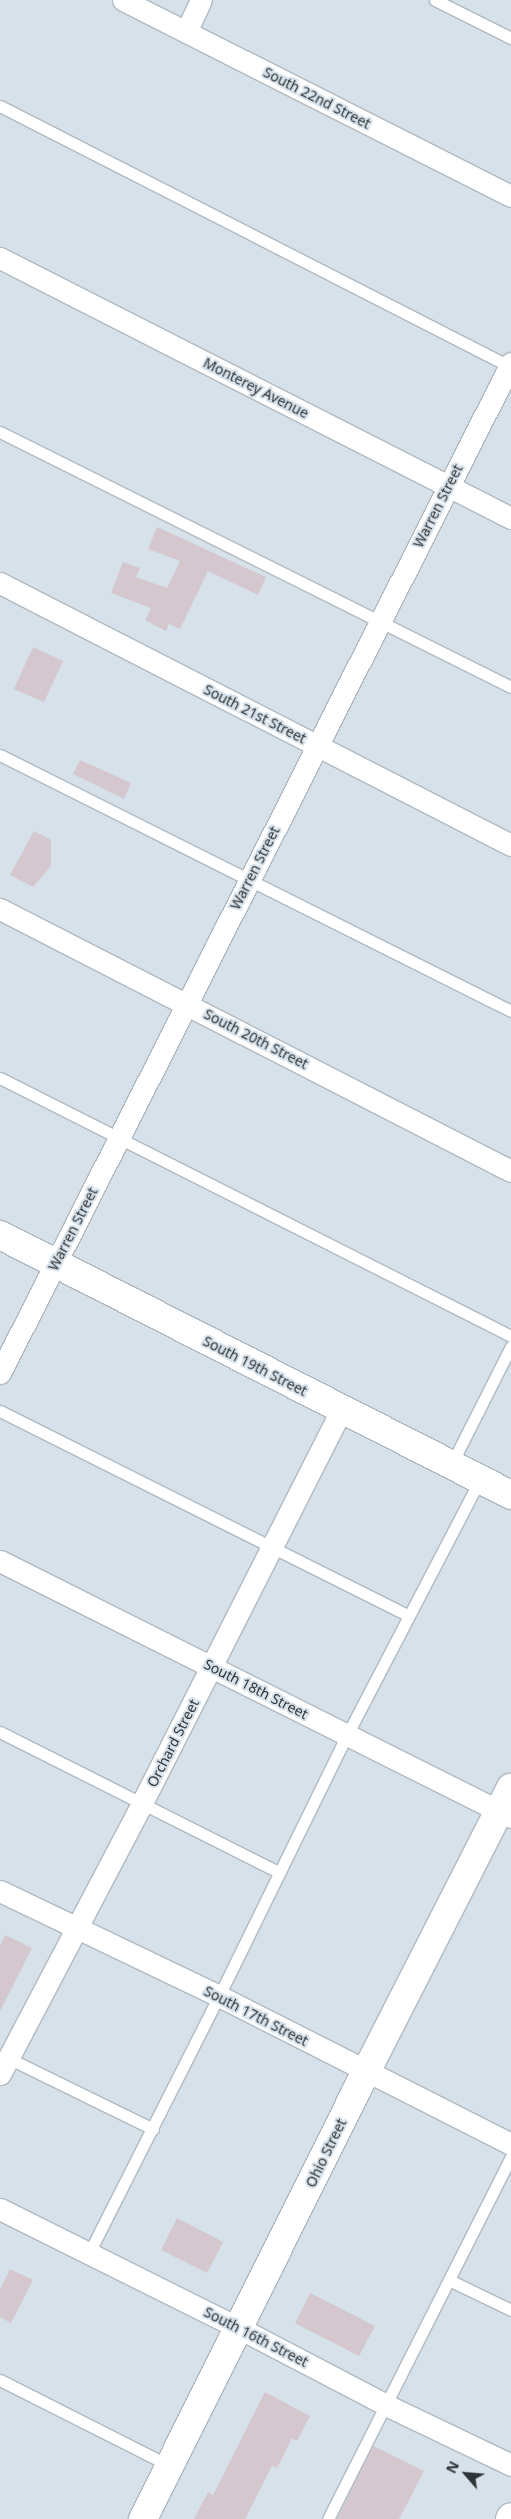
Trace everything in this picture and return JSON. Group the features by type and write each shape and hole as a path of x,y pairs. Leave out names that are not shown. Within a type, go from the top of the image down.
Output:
{"street":[{"name":"South 22nd Street","path":"123,0 511,196"},
{"path":"186,32 202,0"},
{"name":"Monterey Avenue","path":"0,258 511,518"},
{"name":"Warren Street","path":"0,1373 510,365"},
{"name":"South 21st Street","path":"0,583 511,845"},
{"name":"South 20th Street","path":"0,909 511,1171"},
{"name":"South 19th Street","path":"0,1235 511,1496"},
{"name":"Orchard Street","path":"2,2062 142,1803 341,1410"},
{"name":"South 18th Street","path":"0,1561 347,1735 507,1805"},
{"name":"Ohio Street","path":"143,2519 366,2072 507,1805"},
{"name":"South 17th Street","path":"0,1891 219,1996 511,2144"},
{"name":"South 16th Street","path":"0,2209 239,2328 386,2405 511,2465"}],"lane":[{"path":"435,0 511,38"},
{"path":"0,106 510,365"},
{"path":"0,432 511,687"},
{"path":"0,755 250,879 511,1012"},
{"path":"0,1078 511,1336"},
{"path":"450,1465 511,1346"},
{"path":"0,1411 409,1616"},
{"path":"89,2253 153,2129 347,1735 480,1480"},
{"path":"0,1732 280,1873"},
{"path":"2,2062 153,2129"},
{"path":"328,2519 511,2158"},
{"path":"449,2280 511,2310"},
{"path":"0,2380 170,2466"}],"building":[{"path":"157,527 266,577 258,595 208,571 180,629 169,624 166,631 145,620 151,608 111,593 123,562 140,568 136,577 167,588 180,561 148,549"},
{"path":"33,647 63,661 44,702 14,689"},
{"path":"80,760 131,783 124,799 73,774"},
{"path":"34,831 51,840 51,866 33,887 10,875"},
{"path":"5,1935 32,1948 0,2011 0,1946"},
{"path":"177,2218 223,2242 207,2273 161,2250"},
{"path":"10,2269 33,2280 11,2323 0,2317 0,2289"},
{"path":"310,2293 375,2326 359,2356 295,2323"},
{"path":"265,2392 310,2416 297,2441 292,2438 277,2468 272,2466 245,2519 194,2519 208,2492 213,2495"},
{"path":"373,2446 424,2471 399,2519 337,2519"}]}
